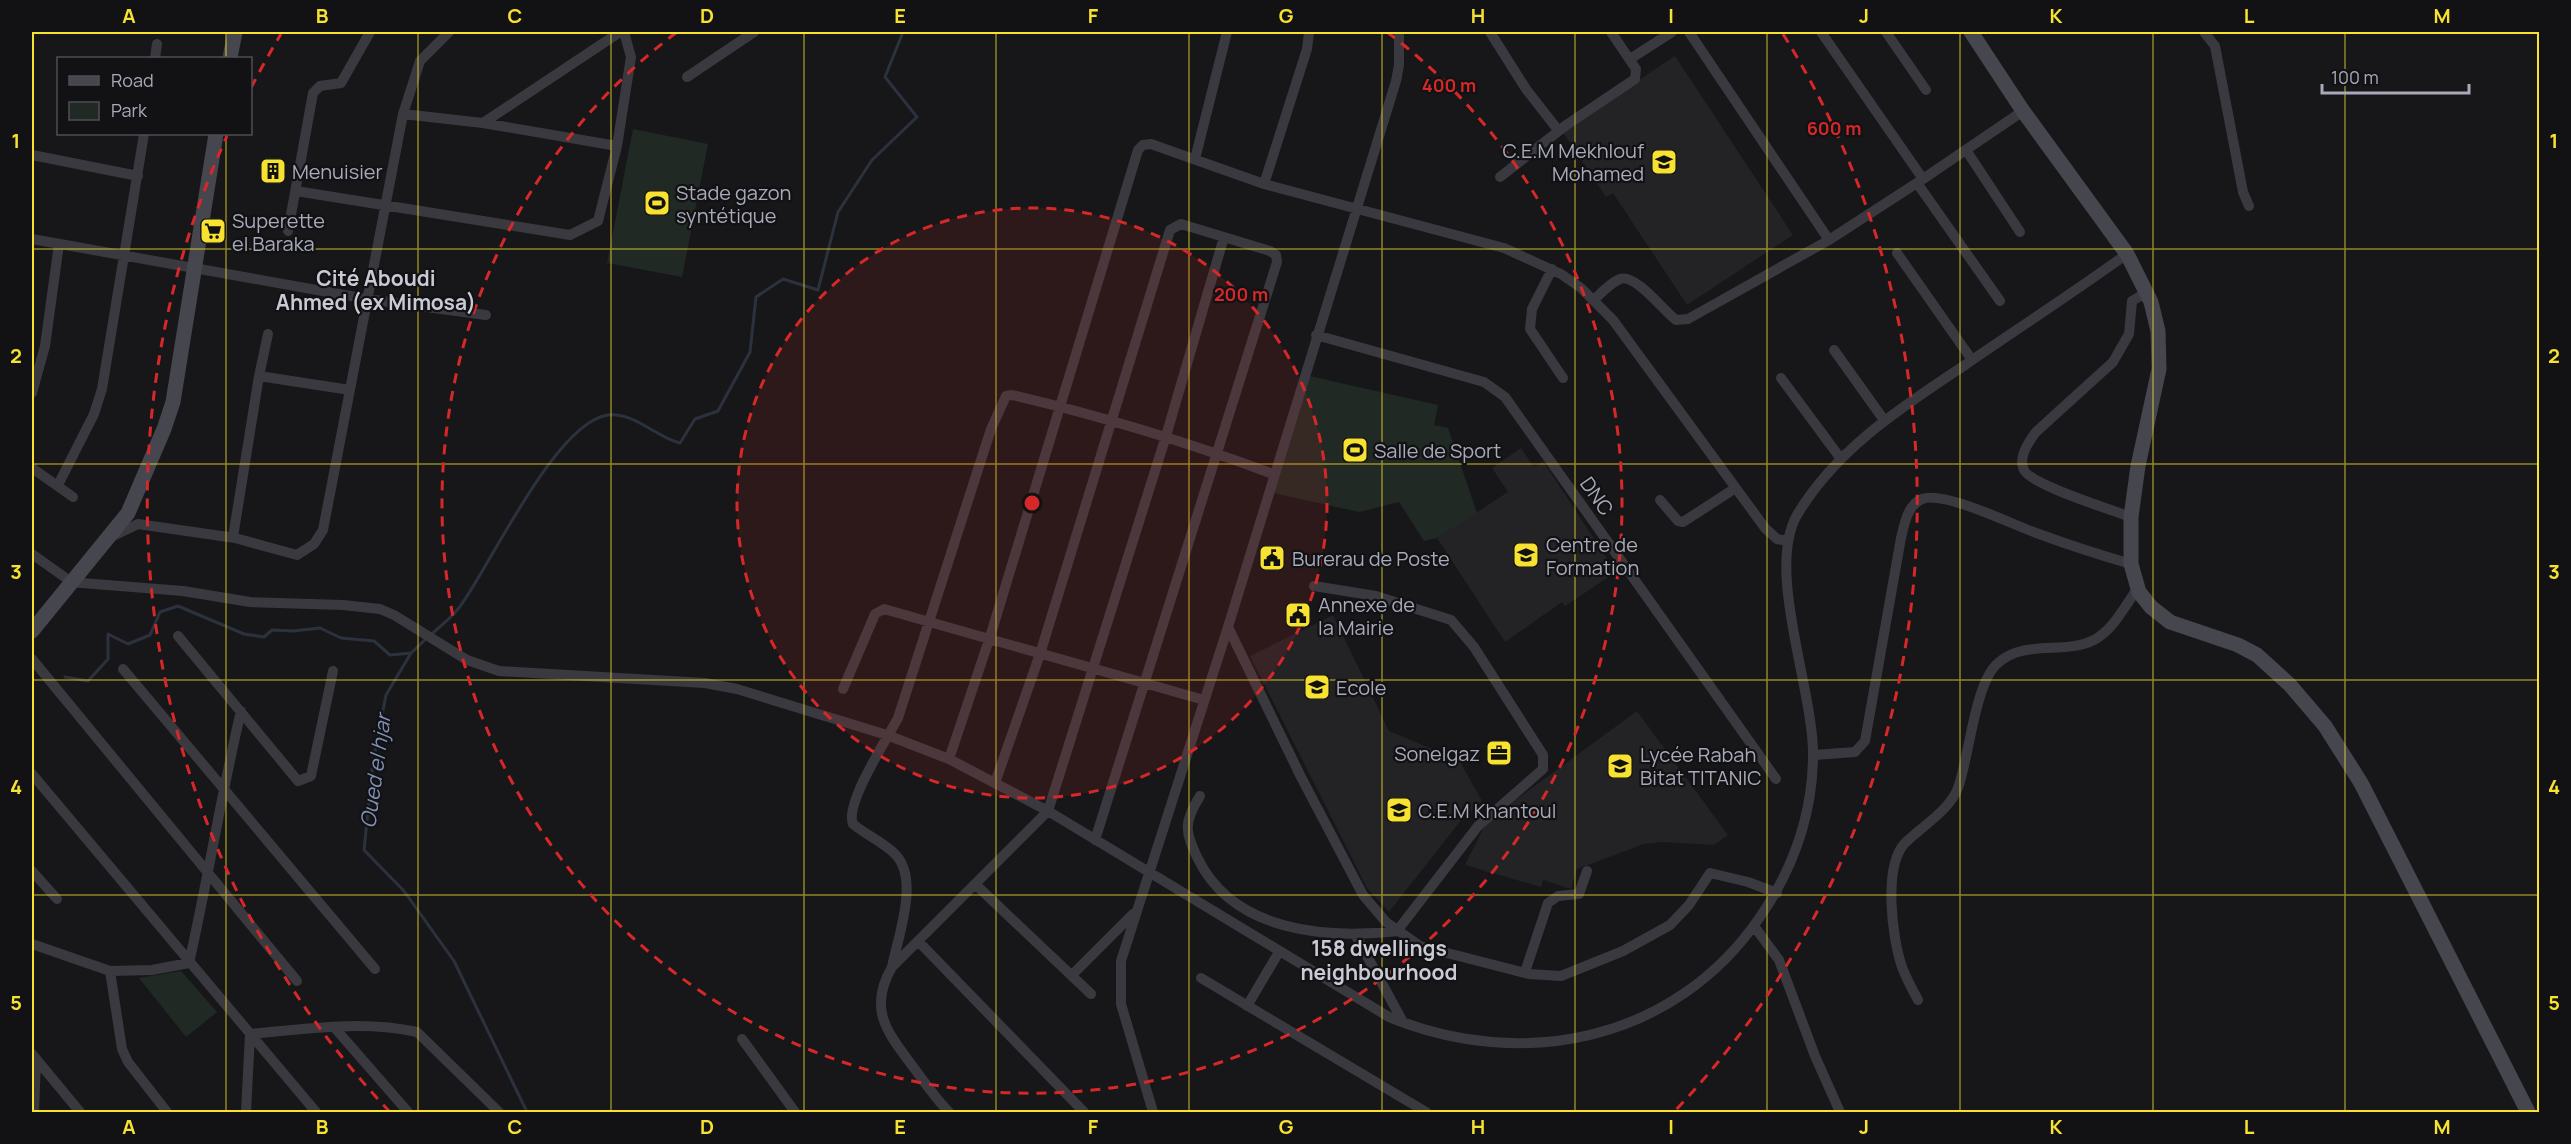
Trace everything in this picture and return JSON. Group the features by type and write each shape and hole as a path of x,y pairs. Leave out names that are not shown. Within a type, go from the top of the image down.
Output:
{"main road":[{"path":"230,57 236,32"},
{"path":"1971,32 2023,111 2127,254 2147,292 2158,331 2159,369 2138,466 2131,517 2131,564 2138,588 2151,607 2170,622 2238,645 2263,660 2290,685 2325,726 2348,760 2372,804 2528,1113"},
{"path":"32,630 128,513 164,429 173,402 216,135"}],"street":[{"path":"288,231 314,91 320,86 341,83 370,32"},
{"path":"108,539 138,524 233,537 297,555 314,544 322,530 403,114 420,61 449,32"},
{"path":"296,190 570,235 597,221 617,146 631,57 622,32 483,123"},
{"path":"687,77 754,32"},
{"path":"1195,159 1227,32"},
{"path":"1264,184 1307,49 1309,32"},
{"path":"1153,1113 1121,1004 1122,961 1135,911 1228,627 1273,474 1396,81 1399,32"},
{"path":"1490,32 1526,89 1558,130"},
{"path":"1500,177 1558,130 1635,80 1637,72 1611,32"},
{"path":"1630,59 1672,32"},
{"path":"1689,32 1829,240"},
{"path":"1821,32 2000,301"},
{"path":"1886,32 1926,90"},
{"path":"2204,32 2215,46 2243,192 2249,206"},
{"path":"155,57 157,44"},
{"path":"1594,300 1619,279 1627,278 1640,286 1676,320 1688,319 1829,240 2023,111"},
{"path":"403,114 483,123 617,146"},
{"path":"58,485 94,414 102,389 126,255 144,135"},
{"path":"949,759 990,637 1058,406 1139,148 1151,144 1264,184 1504,248 1552,269 1594,300 1613,320 1734,489 1770,533 1787,541"},
{"path":"1966,150 2020,232"},
{"path":"32,155 138,176"},
{"path":"995,783 1040,654 1170,230 1181,225 1270,251 1277,260 1095,840"},
{"path":"892,967 1048,811 1167,436 1224,237"},
{"path":"32,240 367,299 486,315"},
{"path":"32,393 45,346 59,244"},
{"path":"1897,253 1972,360"},
{"path":"32,554 70,582 183,591 250,602 336,604 380,609 480,666 499,671 720,685 887,735 949,759 1048,811 1279,952 1403,1022 1458,1039 1493,1044 1557,1041 1614,1029 1678,999 1730,956 1777,892 1805,825 1814,755 1791,609 1787,541 1796,517 1841,459 1884,420 2127,254"},
{"path":"1552,269 1532,309 1530,329 1563,378"},
{"path":"2131,517 2048,486 2027,474 2022,465 2027,445 2036,432 2114,362 2129,334 2132,301 2147,292"},
{"path":"233,537 268,334"},
{"name":"DNC","path":"1316,335 1484,382 1506,397 1776,779"},
{"path":"1834,350 1884,420"},
{"path":"259,376 350,390"},
{"path":"1781,378 1841,459"},
{"path":"949,1113 888,1034 882,1020 880,992 892,967 906,899 906,873 898,856 856,826 851,819 876,753 898,718 992,429 1004,400 1012,394 1113,420 1167,436 1273,474"},
{"path":"32,468 73,497"},
{"path":"1660,500 1678,521 1683,522 1734,489"},
{"path":"1814,755 1855,752 1865,741 1901,538 1911,509 1918,501 1937,498 1972,507 2041,535 2131,564"},
{"path":"1200,796 1187,821 1188,837 1207,875 1224,895 1274,923 1299,929 1354,934 1397,931 1478,826 1500,804 1540,774 1545,760 1474,647 1454,622 1437,613 1376,596 1314,586"},
{"path":"1918,1000 1900,958 1892,894 1893,867 1899,850 1955,795 1987,678 2000,661 2019,652 2094,640 2109,628 2138,588"},
{"path":"843,689 879,610 888,610 990,637 1040,654 1204,700"},
{"path":"1228,627 1356,884 1371,906 1397,931 1420,946 1439,953 1547,977 1571,973 1651,936 1677,921 1705,877 1711,873 1777,892"},
{"path":"178,636 298,781 311,776 333,671"},
{"path":"32,659 209,878 297,981"},
{"path":"123,669 375,969"},
{"path":"189,963 209,878 223,789 240,711"},
{"path":"32,774 316,1113"},
{"path":"32,871 57,899"},
{"path":"1525,972 1548,903 1558,896 1579,894 1587,871"},
{"path":"975,884 1091,994"},
{"path":"1072,975 1135,911"},
{"path":"1754,926 1779,960 1815,1056 1840,1113"},
{"path":"1354,934 1403,1022"},
{"path":"918,941 1084,1113"},
{"path":"32,944 110,971 142,971 189,963"},
{"path":"1247,1006 1279,952"},
{"path":"110,971 122,1049 128,1062 167,1113"},
{"path":"1201,978 1426,1113"},
{"path":"250,1034 334,1027 402,1029 417,1032 499,1113"},
{"path":"334,1027 408,1113"},
{"path":"246,1113 250,1034"},
{"path":"742,1039 795,1113"},
{"path":"34,1057 34,1113"},
{"path":"34,1057 80,1113"}],"shaded area":[{"name":"C.E.M Mekhlouf Mohamed","path":"1675,56 1793,235 1687,305 1613,193 1606,197 1562,131"},
{"name":"Centre de Formation","path":"1521,448 1534,467 1543,461 1616,572 1565,606 1562,602 1505,642 1437,538 1508,492 1492,468"},
{"name":"C.E.M Khantoul","path":"1333,615 1389,731 1459,760 1482,801 1462,819 1389,912 1367,888 1250,656"},
{"name":"Lycée Rabah Bitat TITANIC","path":"1637,711 1728,835 1714,845 1662,842 1644,844 1577,869 1571,889 1543,880 1541,887 1465,865 1487,821"}],"green space":[{"name":"Stade gazon syntétique","path":"633,129 708,144 682,277 607,263"},
{"name":"Salle de Sport","path":"1305,375 1438,405 1434,425 1448,428 1477,513 1437,538 1424,541 1399,502 1359,512 1269,492"},
{"path":"181,971 217,1012 186,1037 139,978"}],"waterway":[{"path":"432,634 461,605 526,497 547,467 567,442 588,423 608,415 618,415 636,421 680,443 695,419 718,411 750,352 756,297 783,279 818,290 838,212 872,160 917,117 885,77 903,32"},
{"path":"65,677 88,681 108,659 108,634 128,644 150,635 160,612 178,606 244,634 264,637 272,630 293,631 320,628 341,638 374,641 390,655 411,653"},
{"name":"Oued el hjar","path":"427,638 411,653 386,695 373,762 364,850 404,891 454,961 527,1112"}],"place":[{"name":"C.E.M Mekhlouf Mohamed","path":"1664,162"},
{"name":"Menuisier","path":"273,171"},
{"name":"Stade gazon syntétique","path":"657,203"},
{"name":"Superette el Baraka","path":"213,231"},
{"name":"Salle de Sport","path":"1355,450"},
{"name":"Centre de Formation","path":"1526,555"},
{"name":"Burerau de Poste","path":"1272,558"},
{"name":"Annexe de la Mairie","path":"1298,615"},
{"name":"Ecole","path":"1317,687"},
{"name":"Sonelgaz","path":"1499,753"},
{"name":"Lycée Rabah Bitat TITANIC","path":"1620,766"},
{"name":"C.E.M Khantoul","path":"1399,810"}],"district":[{"name":"Cité Aboudi Ahmed (ex Mimosa)","path":"376,290"},
{"name":"158 dwellings neighbourhood","path":"1379,960"}]}
